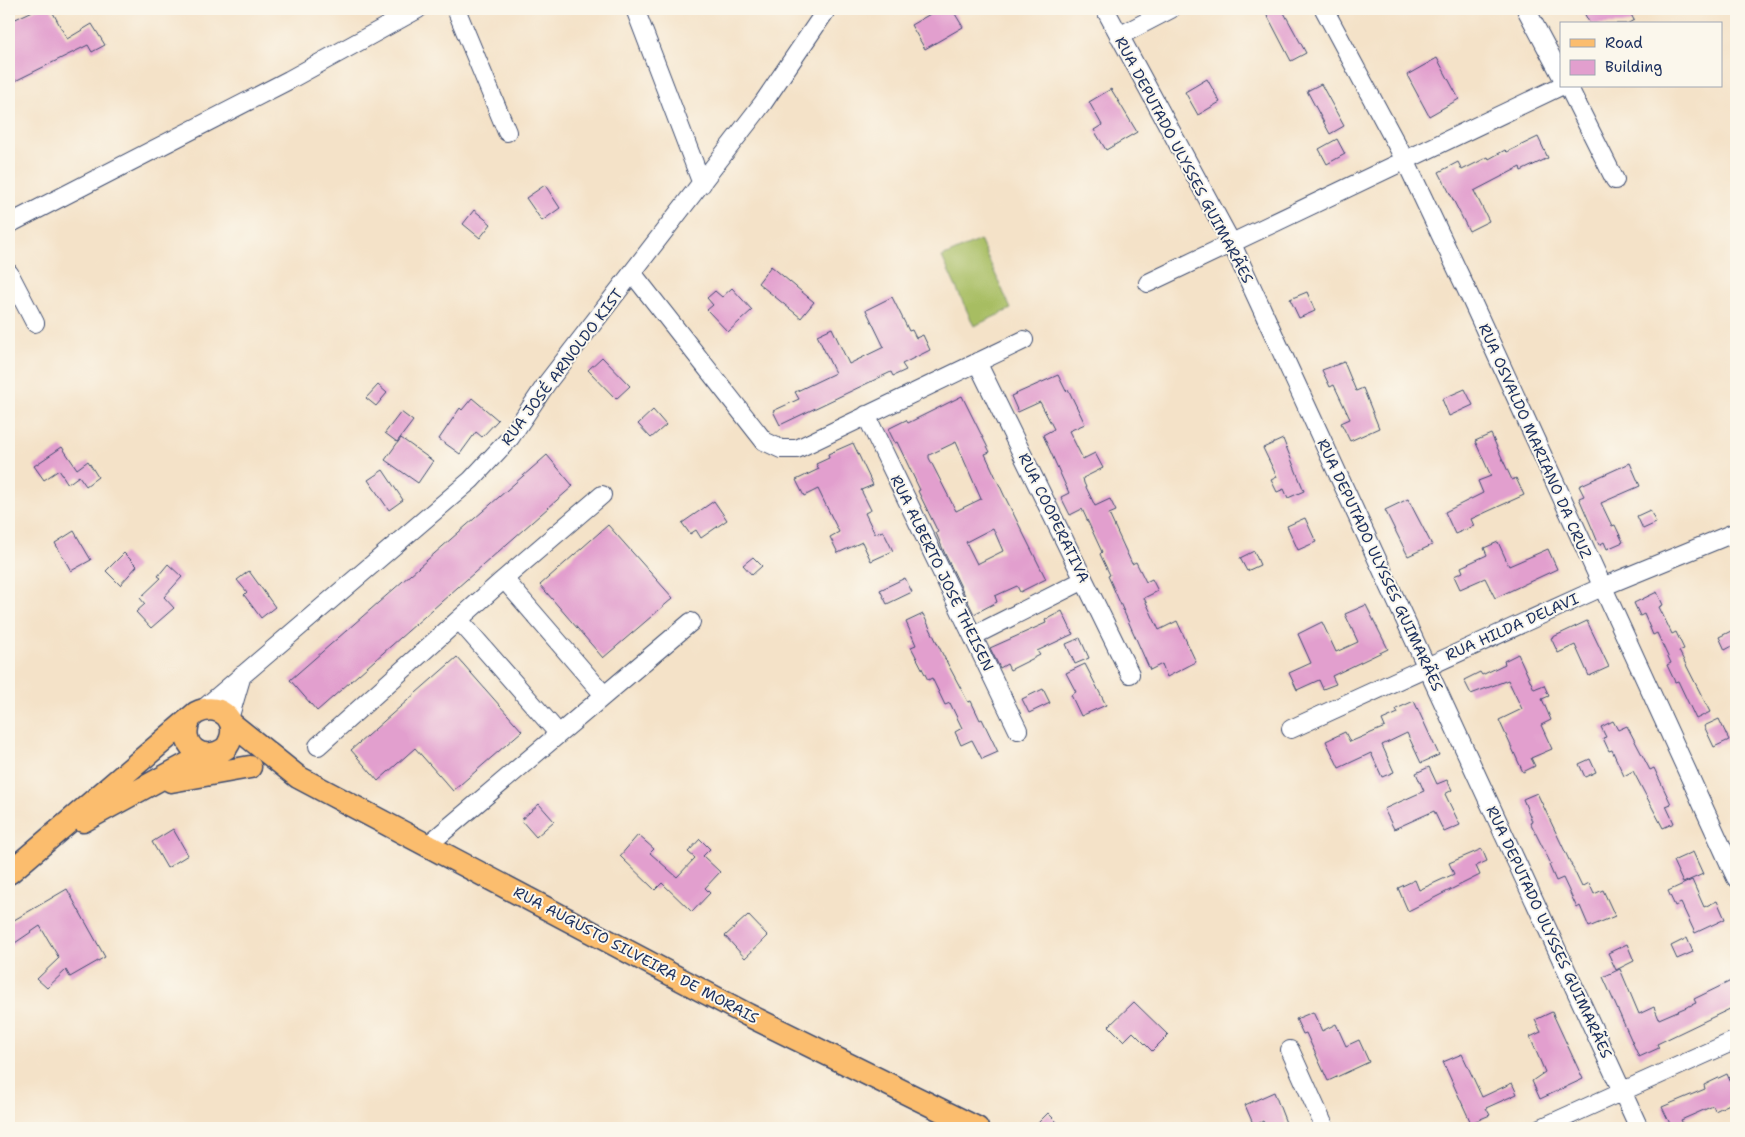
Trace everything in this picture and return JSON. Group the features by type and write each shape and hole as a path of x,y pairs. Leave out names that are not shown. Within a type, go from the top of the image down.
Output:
{"main road":[{"path":"208,755 191,747 187,740 187,725 196,714 218,710 230,721"},
{"name":"RUA JOSÉ ARNOLDO KIST","path":"9,873 38,846 196,714"},
{"name":"RUA JOSÉ ARNOLDO KIST","path":"38,846 145,787 208,755 226,748 231,742 230,721"},
{"name":"RUA AUGUSTO SILVEIRA DE MORAIS","path":"230,721 298,777 429,844 748,1015 977,1128"},
{"name":"RUA AUGUSTO SILVEIRA DE MORAIS","path":"208,755 250,767 298,777"},
{"name":"RUA AUGUSTO SILVEIRA DE MORAIS","path":"145,787 182,778 250,767"}],"street":[{"path":"9,224 289,80 418,9"},
{"path":"456,9 507,132"},
{"path":"635,9 702,184"},
{"name":"RUA JOSÉ ARNOLDO KIST","path":"196,714 471,480 510,438 547,383 633,274 763,103 827,9"},
{"name":"RUA DEPUTADO ULYSSES GUIMARÃES","path":"1105,9 1231,242 1639,1128"},
{"path":"1119,36 1172,9"},
{"name":"RUA OSVALDO MARIANO DA CRUZ","path":"1324,9 1406,162 1470,297 1736,878"},
{"path":"1526,9 1560,72"},
{"path":"1148,283 1231,242 1406,162 1560,86"},
{"path":"1569,88 1615,180"},
{"path":"9,273 35,323"},
{"path":"633,274 764,441 780,449 797,449 1024,340"},
{"name":"RUA COOPERATIVA","path":"978,362 1130,674"},
{"name":"RUA ALBERTO JOSÉ THEISEN","path":"866,415 1018,730"},
{"path":"318,746 504,579 602,495"},
{"name":"RUA HILDA DELAVI","path":"1291,729 1426,665 1602,587 1736,532"},
{"path":"504,579 604,695"},
{"path":"973,636 1084,580"},
{"path":"459,620 558,733"},
{"path":"429,844 691,622"},
{"name":"RUA JOSÉ ARNOLDO KIST","path":"230,721 242,674"},
{"path":"1541,1128 1736,1040"},
{"path":"1290,1050 1326,1128"}],"green space":[{"path":"980,240 1011,309 974,326 942,257"}],"building":[{"path":"37,9 51,9 67,39 92,24 105,45 92,52 88,45 9,84 9,22"},
{"path":"939,9 952,9 963,27 925,49 911,25"},
{"path":"1264,9 1282,9 1306,53 1291,61"},
{"path":"1582,9 1628,9 1634,20 1630,22 1589,22"},
{"path":"1437,58 1459,99 1429,116 1407,75"},
{"path":"1207,79 1220,102 1198,115 1185,92"},
{"path":"1321,84 1344,126 1330,134 1307,91"},
{"path":"1111,89 1137,132 1106,150 1094,130 1102,125 1089,102"},
{"path":"1538,137 1548,158 1521,171 1520,167 1474,191 1489,221 1469,231 1439,172 1458,162 1462,170 1488,157 1489,159 1505,150 1507,152"},
{"path":"1337,139 1345,154 1327,164 1319,149"},
{"path":"545,185 560,208 542,221 526,198"},
{"path":"474,210 491,224 480,238 463,224"},
{"path":"771,266 814,302 801,318 758,283"},
{"path":"732,288 752,310 728,332 707,310 713,305 707,298 715,291 722,297"},
{"path":"1307,292 1315,311 1299,318 1290,299"},
{"path":"892,297 909,331 912,330 916,338 923,335 930,350 902,364 906,370 893,376 891,372 780,425 773,411 799,399 795,392 835,373 817,335 832,328 849,364 884,347 866,310"},
{"path":"602,357 630,386 616,399 588,370"},
{"path":"1344,362 1356,391 1363,388 1379,428 1350,441 1341,423 1350,419 1334,385 1330,387 1322,370"},
{"path":"1058,375 1066,391 1068,389 1085,424 1069,431 1083,459 1095,453 1103,468 1083,478 1095,506 1110,499 1116,511 1109,514 1132,564 1136,562 1146,582 1152,579 1158,591 1144,598 1159,630 1177,621 1196,662 1167,677 1162,664 1150,670 1108,576 1110,575 1100,554 1102,552 1082,509 1070,515 1061,497 1069,493 1043,435 1054,429 1040,402 1018,412 1011,396"},
{"path":"378,385 387,393 376,406 366,398"},
{"path":"1465,389 1473,405 1449,416 1442,399"},
{"path":"962,396 990,452 985,454 1046,579 1020,592 1017,586 995,596 997,602 974,614 945,554 936,533 938,532 918,491 920,490 897,442 895,443 888,429 906,420 908,423","holes":["956,442 981,499 956,511 929,458 929,455","993,528 1003,551 977,564 966,542"]},
{"path":"472,398 498,420 482,437 476,432 460,454 439,439 460,408 462,410"},
{"path":"653,410 666,425 651,438 638,424"},
{"path":"401,412 413,421 397,442 385,433"},
{"path":"1491,434 1512,480 1516,478 1524,495 1471,519 1474,526 1455,534 1445,512 1483,493 1478,481 1491,476 1475,441"},
{"path":"401,438 433,461 418,483 385,460"},
{"path":"1283,439 1304,491 1288,498 1284,489 1277,492 1271,480 1277,477 1263,448"},
{"path":"853,443 873,485 861,490 871,510 865,513 875,534 883,531 893,551 871,561 862,542 838,553 830,537 839,532 818,489 804,496 796,480 819,469 816,464 829,458 828,454"},
{"path":"62,447 77,469 88,461 98,477 86,486 79,476 68,484 59,470 44,480 34,466"},
{"path":"547,455 573,486 317,711 290,680"},
{"path":"1630,463 1640,486 1601,503 1612,526 1615,525 1623,542 1607,549 1604,542 1599,545 1579,498 1584,496 1579,486"},
{"path":"383,470 403,500 389,510 368,480"},
{"path":"1408,499 1432,545 1408,556 1385,510"},
{"path":"714,501 727,520 701,538 696,530 690,534 682,523"},
{"path":"1650,510 1656,523 1643,529 1637,516"},
{"path":"1305,518 1316,542 1298,550 1287,526"},
{"path":"608,525 673,598 603,658 540,585"},
{"path":"74,531 91,560 71,571 55,543"},
{"path":"1498,542 1509,566 1548,549 1557,569 1495,598 1485,578 1460,589 1454,576 1463,572 1461,567 1487,555 1484,548"},
{"path":"1254,551 1260,565 1247,571 1240,558"},
{"path":"124,553 137,566 120,585 106,571"},
{"path":"753,557 762,566 752,575 743,565"},
{"path":"168,564 182,577 164,597 174,608 151,628 136,612 145,604 140,598 161,578 158,576"},
{"path":"249,571 275,607 261,618 244,595 247,592 237,580"},
{"path":"905,578 912,592 887,604 880,590"},
{"path":"1657,592 1663,605 1659,607 1672,634 1676,632 1684,649 1679,651 1710,712 1696,719 1678,681 1675,682 1667,665 1671,663 1657,633 1653,635 1644,614 1640,616 1634,603"},
{"path":"1366,605 1388,649 1332,676 1336,684 1323,689 1319,680 1297,690 1289,673 1311,663 1298,634 1322,622 1336,652 1358,642 1345,614"},
{"path":"1062,611 1073,634 1037,651 1040,655 1010,670 1007,664 1000,668 990,648 1046,623 1045,620"},
{"path":"923,614 968,702 971,701 980,720 982,719 998,752 982,759 972,740 961,745 955,732 962,728 950,703 945,705 932,678 928,680 911,647 916,645 906,622"},
{"path":"1587,621 1609,667 1589,676 1575,645 1558,653 1551,638"},
{"path":"1733,630 1736,644 1725,650 1719,637"},
{"path":"1080,638 1089,658 1075,664 1066,644"},
{"path":"1518,654 1534,689 1544,685 1549,696 1542,699 1551,720 1541,725 1552,749 1531,758 1535,766 1523,772 1499,720 1522,709 1508,680 1471,694 1464,680 1480,672 1482,675 1505,664 1504,661"},
{"path":"457,657 522,731 453,791 415,748 378,781 351,750"},
{"path":"1085,664 1106,705 1081,716 1071,695 1076,692 1066,673"},
{"path":"1043,689 1050,703 1029,713 1022,699"},
{"path":"1414,701 1439,755 1421,763 1407,733 1382,745 1394,772 1382,777 1371,753 1339,768 1326,741 1345,732 1350,742 1385,727 1382,720 1398,713 1396,709"},
{"path":"1719,719 1729,740 1714,747 1704,726"},
{"path":"1613,721 1618,730 1627,726 1650,770 1654,768 1671,804 1666,806 1674,823 1663,828 1633,771 1624,776 1612,750 1609,751 1603,738 1606,737 1601,727"},
{"path":"1590,759 1596,772 1585,777 1579,764"},
{"path":"1429,767 1437,784 1447,780 1452,790 1445,794 1460,825 1444,832 1434,811 1394,829 1384,809 1424,791 1416,773"},
{"path":"1537,793 1582,887 1589,883 1594,894 1603,890 1615,916 1589,927 1580,906 1577,908 1563,878 1556,881 1549,865 1551,864 1530,822 1532,821 1523,799"},
{"path":"539,804 554,821 536,837 521,820"},
{"path":"173,829 188,855 167,868 152,842"},
{"path":"638,835 654,849 650,853 677,877 695,858 688,852 700,839 710,849 703,856 720,872 705,888 710,893 692,912 662,883 655,890 620,856"},
{"path":"1482,849 1487,861 1476,866 1480,875 1408,911 1398,888 1415,880 1419,890 1454,874 1449,863"},
{"path":"1693,852 1703,874 1683,883 1673,861"},
{"path":"1692,880 1704,907 1717,901 1725,919 1695,933 1681,903 1675,906 1668,891"},
{"path":"67,889 105,957 70,977 66,970 47,988 37,979 59,958 40,926 9,947 9,923"},
{"path":"748,915 768,936 745,958 725,936"},
{"path":"1687,938 1693,952 1677,959 1671,946"},
{"path":"1627,944 1634,961 1616,970 1608,953"},
{"path":"1620,969 1639,1014 1654,1007 1659,1019 1696,1003 1694,999 1733,980 1736,987 1736,1006 1657,1044 1659,1048 1639,1057 1603,977"},
{"path":"1134,1002 1168,1035 1152,1051 1133,1032 1124,1041 1109,1026"},
{"path":"1313,1012 1322,1031 1336,1024 1346,1046 1359,1040 1369,1062 1328,1081 1306,1033 1303,1034 1296,1019"},
{"path":"1552,1012 1583,1079 1540,1099 1532,1081 1545,1072 1530,1037 1541,1032 1535,1020"},
{"path":"1462,1054 1482,1097 1512,1083 1517,1094 1486,1108 1490,1115 1471,1123 1443,1062"},
{"path":"1727,1074 1736,1094 1736,1101 1715,1111 1713,1106 1681,1120 1683,1124 1672,1128 1662,1107 1705,1089 1704,1085"},
{"path":"1274,1092 1288,1128 1266,1128 1263,1121 1254,1126 1245,1105"},
{"path":"1048,1113 1063,1128 1033,1128"}]}
